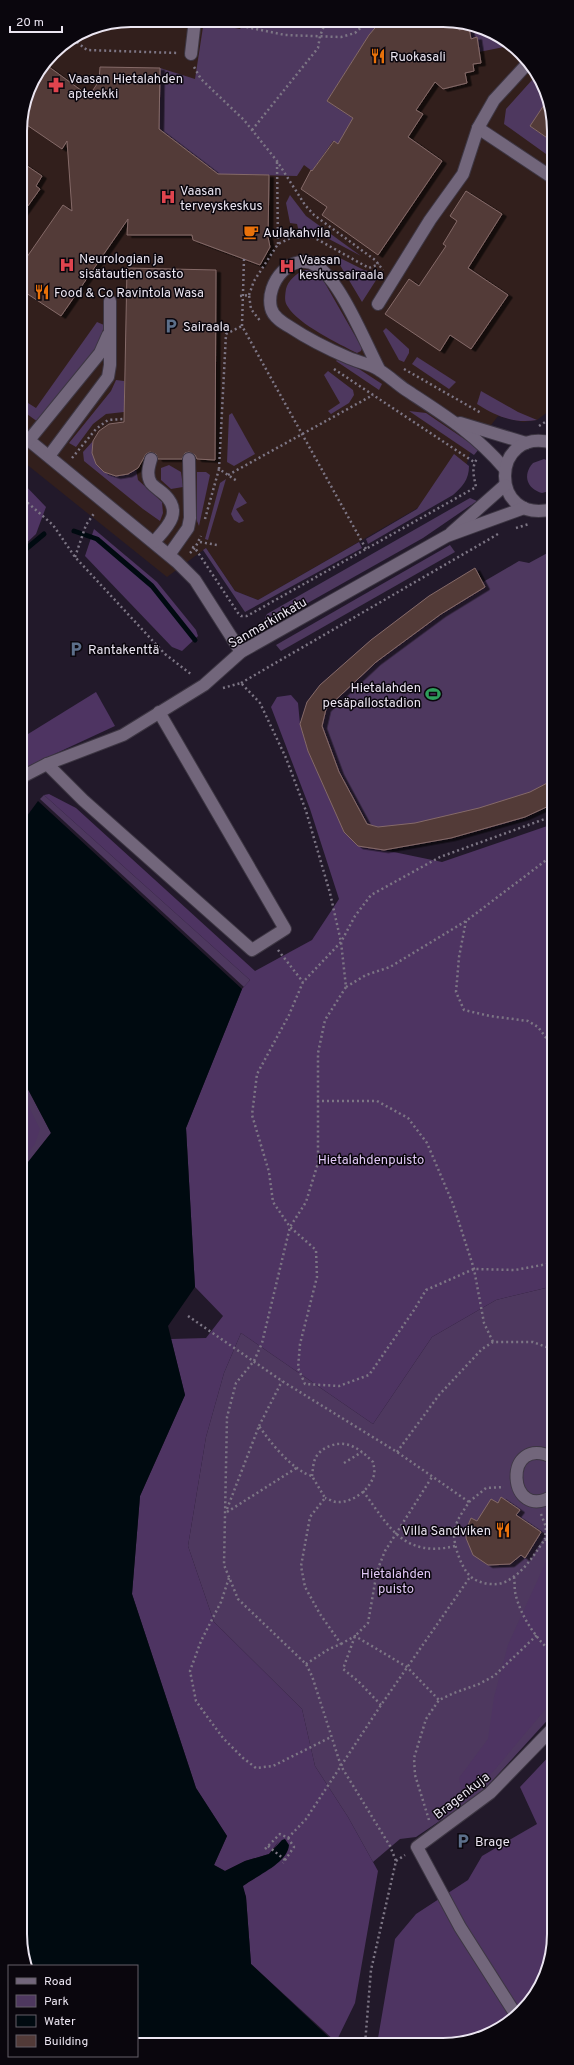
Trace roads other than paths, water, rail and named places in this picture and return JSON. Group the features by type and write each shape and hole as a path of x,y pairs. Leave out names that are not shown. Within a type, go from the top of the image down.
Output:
{"street":[{"path":"191,54 194,27"},
{"path":"378,304 430,220 463,174 478,128 494,100 525,67"},
{"path":"478,128 547,174"},
{"path":"379,369 344,301 330,279 317,266 305,261 290,264 279,275 271,295 271,309 279,320 327,348 379,369 406,390 457,423 486,447 505,468"},
{"path":"49,456 108,377 110,365 110,301"},
{"path":"27,435 100,353 110,331"},
{"path":"457,423 526,443 547,441"},
{"path":"27,439 154,542 195,580 241,652"},
{"path":"526,443 513,453 505,468 505,485 516,502 524,508 534,511 547,510"},
{"path":"151,458 148,472 151,483 170,500 174,512 172,520 154,542"},
{"path":"169,555 180,542 188,528 190,518 189,459"},
{"name":"Sanmarkinkatu","path":"447,536 505,485"},
{"name":"Sanmarkinkatu","path":"27,776 47,764 123,735 204,685 241,652 447,536 524,508"},
{"path":"47,764 83,800 252,950 285,929 159,712"},
{"path":"547,1455 534,1454 524,1458 518,1466 515,1476 517,1486 522,1495 534,1500 547,1499"},
{"name":"Bragenkuja","path":"513,2011 460,1927 417,1847 490,1793 547,1734"}],"water":[{"path":"38,801 242,989 186,1128 195,1287 168,1326 185,1395 140,1496 132,1594 196,1788 227,1836 214,1865 225,1871 245,1861 269,1854 282,1840 285,1839 289,1845 283,1858 243,1886 246,1897 251,1964 330,2038 138,2038 138,1965 32,1965 31,1961 27,1934 27,1163 51,1133 27,1087 27,816"}],"waterway":[{"path":"74,531 97,539 152,586 195,640"},
{"path":"27,548 44,534"}],"place":[{"name":"Ruokasali","path":"378,56"},
{"name":"Vaasan Hietalahden apteekki","path":"56,85"},
{"name":"Vaasan terveyskeskus","path":"168,197"},
{"name":"Aulakahvila","path":"251,232"},
{"name":"Neurologian ja sisätautien osasto","path":"67,265"},
{"name":"Vaasan keskussairaala","path":"287,266"},
{"name":"Food & Co Ravintola Wasa","path":"42,292"},
{"name":"Sairaala","path":"171,326"},
{"name":"Rantakenttä","path":"76,649"},
{"name":"Hietalahden pesäpallostadion","path":"433,694"},
{"name":"Villa Sandviken","path":"503,1530"},
{"name":"Brage","path":"463,1841"}],"park label":[{"name":"Hietalahdenpuisto","path":"371,1159"},
{"name":"Hietalahden puisto","path":"396,1580"}]}
